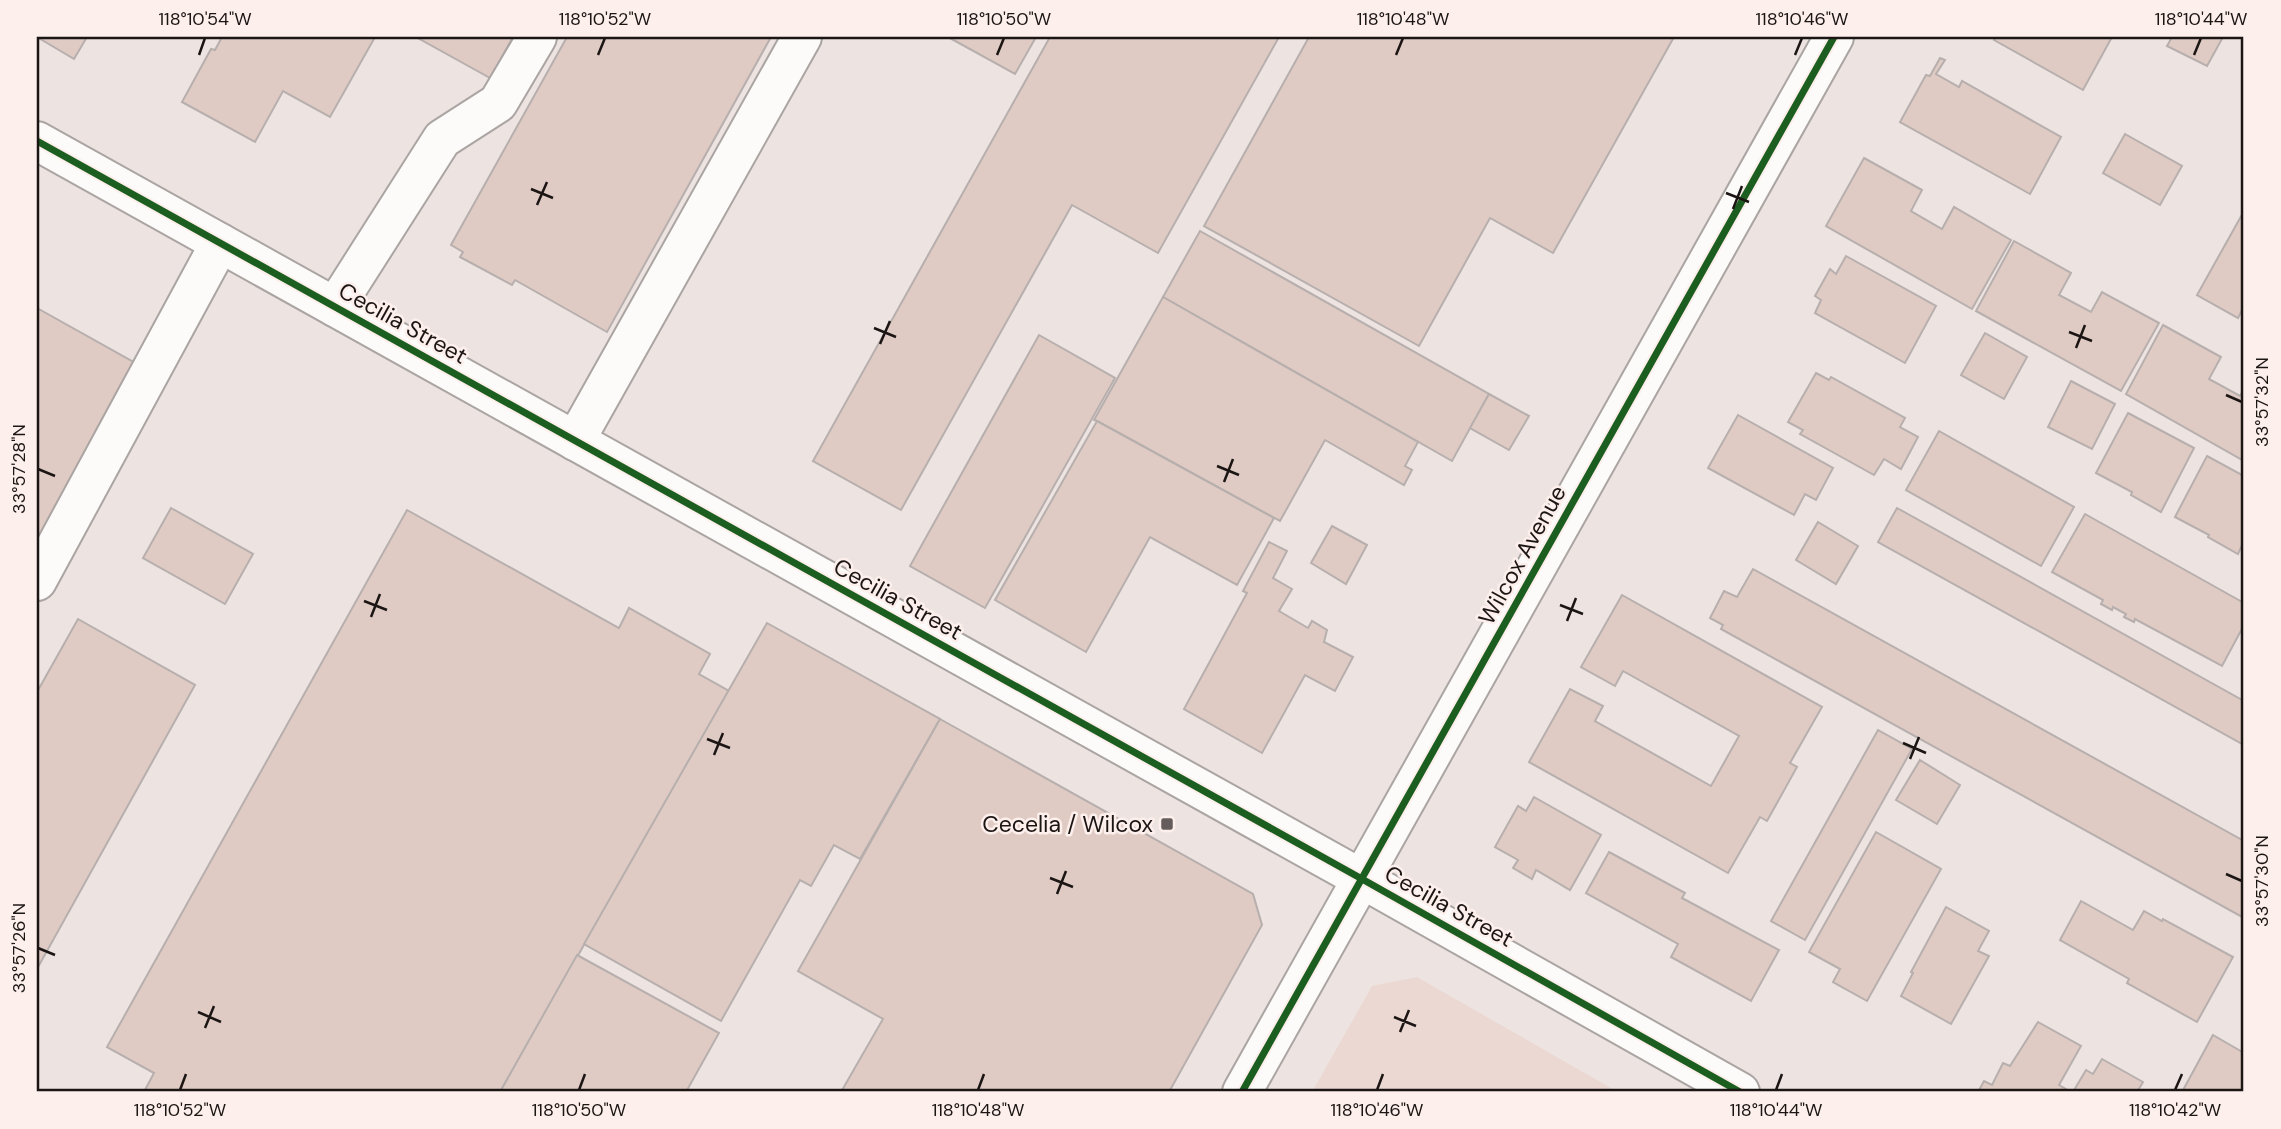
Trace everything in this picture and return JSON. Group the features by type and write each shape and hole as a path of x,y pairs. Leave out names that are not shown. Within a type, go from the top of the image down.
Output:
{"street":[{"path":"335,307 442,139 498,103 537,37"},
{"path":"575,441 802,37"},
{"name":"Wilcox Avenue","path":"1242,1092 1834,37"},
{"name":"Cecilia Street","path":"37,141 1740,1092"},
{"path":"37,581 220,243"}],"shaded area":[{"path":"1417,977 1618,1092 1312,1092 1372,986"}],"building":[{"path":"37,37 87,37 74,59"},
{"path":"222,37 375,37 330,117 283,91 255,142 182,102 211,49 215,50"},
{"path":"416,37 513,37 490,78"},
{"path":"567,37 771,37 607,332 515,280 512,285 460,257 463,252 451,245"},
{"path":"948,37 1036,37 1015,74"},
{"path":"1050,37 1279,37 1158,253 1072,205 901,510 813,461"},
{"path":"1309,37 1674,37 1553,253 1490,218 1419,346 1204,226"},
{"path":"1996,37 2112,37 2083,90 1994,40"},
{"path":"2172,37 2223,37 2207,66 2167,46"},
{"path":"1940,58 1945,60 1936,74 1959,87 1962,81 2061,137 2030,194 1900,122 1926,75 1930,76"},
{"path":"2125,134 2182,166 2160,205 2103,173"},
{"path":"1864,158 1922,190 1911,211 1942,229 1954,207 2011,240 1972,309 1826,226"},
{"path":"2244,211 2244,306 2238,318 2197,295"},
{"path":"1200,231 1489,394 1452,461 1163,297"},
{"path":"2014,241 2071,273 2059,295 2091,312 2102,292 2159,323 2121,391 1976,311"},
{"path":"1846,256 1936,306 1905,363 1815,313 1821,300 1815,296 1830,269 1836,274"},
{"path":"1163,297 1418,442 1405,466 1412,470 1404,485 1325,440 1280,521 1094,420"},
{"path":"37,308 137,364 37,543"},
{"path":"2163,325 2221,357 2209,379 2240,396 2244,389 2244,461 2126,394"},
{"path":"1985,333 2027,357 2004,399 1961,375"},
{"path":"1039,335 1115,378 985,608 910,566"},
{"path":"1816,373 1829,380 1831,377 1905,418 1900,427 1918,437 1901,469 1884,459 1874,475 1800,434 1803,430 1788,422"},
{"path":"2071,381 2115,404 2092,449 2048,427"},
{"path":"1489,394 1529,416 1509,450 1470,428"},
{"path":"2128,413 2194,448 2161,512 2131,495 2132,492 2096,473"},
{"path":"1738,415 1833,468 1816,500 1805,494 1794,515 1708,468"},
{"path":"1097,421 1274,518 1237,585 1150,537 1086,652 995,600"},
{"path":"1939,431 2074,507 2041,566 1906,490"},
{"path":"2207,456 2244,476 2244,541 2238,554 2175,517"},
{"path":"171,508 253,554 225,604 143,558"},
{"path":"1897,508 2244,701 2244,745 1878,542"},
{"path":"407,510 619,628 629,608 710,654 699,674 729,691 500,1092 144,1092 154,1073 107,1047"},
{"path":"2085,514 2244,603 2244,625 2222,666 2135,619 2134,622 2124,617 2126,614 2101,604 2103,600 2052,572"},
{"path":"1818,522 1858,546 1836,584 1796,560"},
{"path":"1332,526 1367,545 1346,584 1311,563"},
{"path":"1269,542 1287,551 1273,578 1292,589 1279,611 1308,628 1312,621 1327,630 1324,642 1353,657 1335,691 1305,675 1262,753 1184,709 1247,593 1243,591"},
{"path":"1753,569 2244,841 2244,918 1721,629 1723,625 1710,618 1724,591 1737,597"},
{"path":"1622,595 1822,707 1790,763 1797,767 1767,821 1760,817 1728,873 1529,762 1570,689 1603,706 1595,721 1711,786 1739,736 1623,671 1615,686 1581,667"},
{"path":"78,619 195,685 37,969 37,692"},
{"path":"767,623 940,719 860,859 834,845 811,886 800,880 721,1021 584,944"},
{"path":"940,719 1253,894 1262,925 1169,1092 841,1092 883,1019 798,971"},
{"path":"1878,730 1912,749 1805,940 1771,921"},
{"path":"1920,760 1960,785 1937,824 1896,800"},
{"path":"1534,797 1601,835 1570,890 1536,870 1532,879 1513,868 1518,860 1495,847 1518,806 1526,811"},
{"path":"1876,832 1941,869 1867,1001 1833,982 1840,969 1809,952"},
{"path":"1609,852 1685,893 1682,898 1779,950 1751,1001 1671,957 1678,944 1586,893"},
{"path":"2081,901 2133,930 2144,911 2233,957 2197,1022 2127,983 2129,979 2060,940"},
{"path":"1946,907 1989,931 1978,951 1989,956 1951,1024 1901,996"},
{"path":"577,955 719,1033 686,1092 500,1092"},
{"path":"2038,1022 2081,1046 2059,1085 2066,1089 2064,1092 1978,1092 1984,1081 1992,1085 2003,1063 2010,1066"},
{"path":"2213,1035 2244,1053 2244,1086 2241,1092 2182,1092"},
{"path":"2102,1059 2143,1082 2137,1092 2073,1092 2086,1070 2093,1074"}],"cycle path":[{"path":"1242,1092 1834,37"},
{"path":"37,141 1740,1092"}],"place":[{"name":"Cecelia / Wilcox","path":"1167,824"}]}
